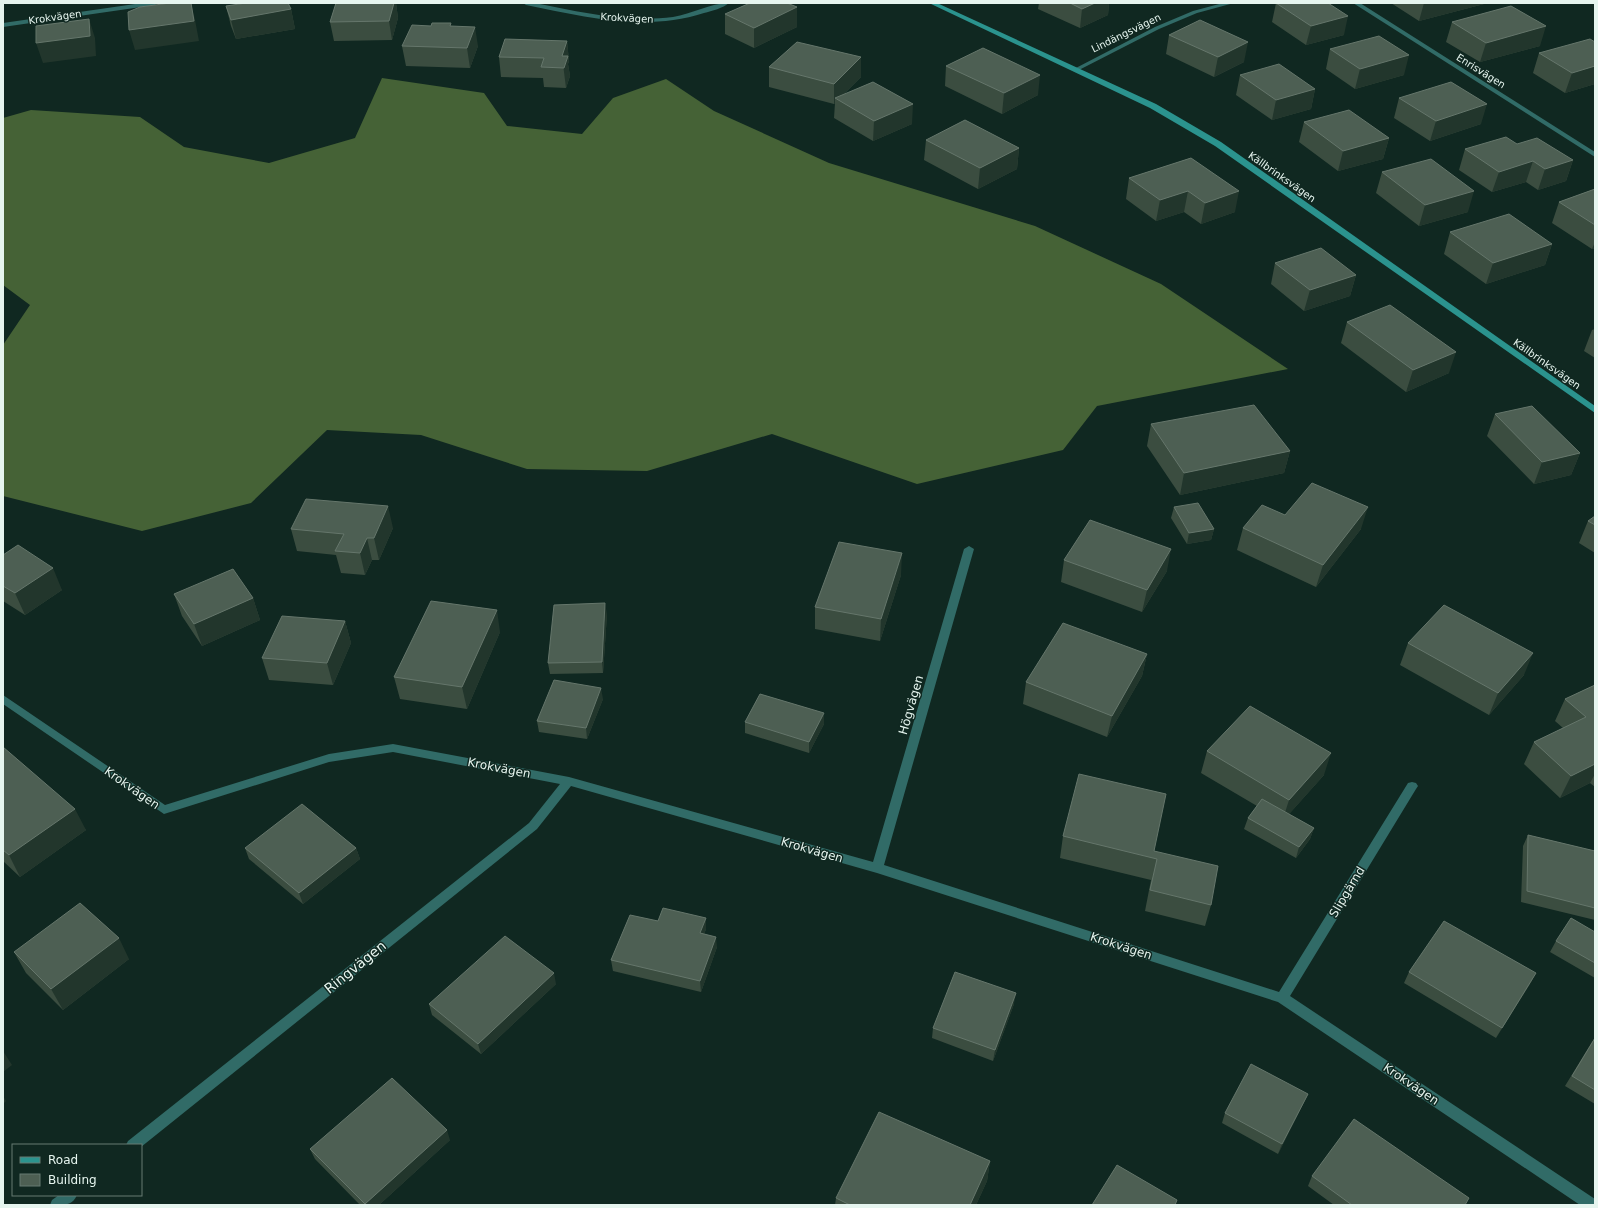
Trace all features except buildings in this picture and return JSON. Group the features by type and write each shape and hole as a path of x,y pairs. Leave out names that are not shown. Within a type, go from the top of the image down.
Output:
{"street":[{"name":"Krokvägen","path":"3,25 155,3"},
{"name":"Krokvägen","path":"526,3 599,18 653,21 693,15 726,3"},
{"name":"Källbrinksvägen","path":"932,3 1153,106 1218,144 1595,410"},
{"name":"Lindängsvägen","path":"1075,70 1157,28 1196,12 1232,3"},
{"name":"Enrisvägen","path":"1356,3 1595,155"},
{"name":"Högvägen","path":"877,868 969,549"},
{"name":"Krokvägen","path":"3,698 164,810 329,758 393,748 569,782 877,868 1282,998 1592,1205"},
{"name":"Ringvägen","path":"134,1144 533,826 569,782"},
{"name":"Slipgärnd","path":"1282,998 1412,786"},
{"path":"58,1205 69,1196"}],"green space":[{"path":"382,78 484,93 507,126 582,134 613,98 666,79 714,111 829,163 1035,226 1161,284 1288,369 1097,406 1063,450 917,484 772,434 647,471 527,469 421,435 327,430 251,503 142,531 3,496 3,345 30,305 3,285 3,118 31,110 140,117 184,147 269,163 355,138"}]}
